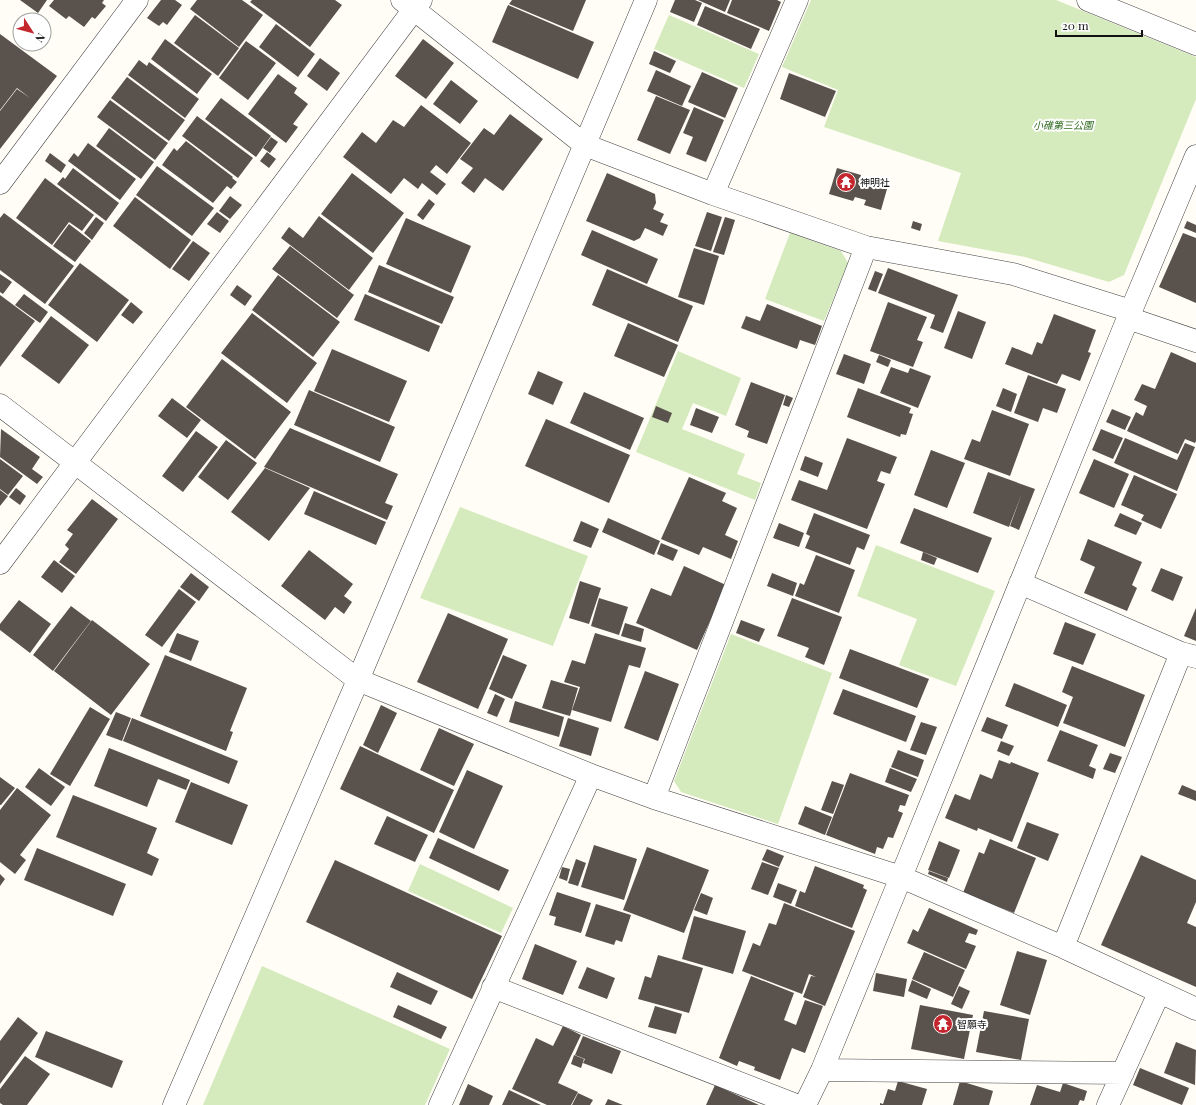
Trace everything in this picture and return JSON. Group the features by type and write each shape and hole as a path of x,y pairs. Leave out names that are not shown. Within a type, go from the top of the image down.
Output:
{"street":[{"path":"0,183 137,0"},
{"path":"174,1105 358,680 646,0"},
{"path":"713,194 797,0"},
{"path":"1088,0 1196,44"},
{"path":"0,563 412,3 584,145 713,194 866,247 1013,274 1129,315 1196,341"},
{"path":"805,1105 822,1070 1129,315 1196,156"},
{"path":"654,798 866,247"},
{"path":"0,405 358,680 591,775 654,798 901,877 1063,947 1196,1009"},
{"path":"1020,583 1188,655 1063,947"},
{"path":"440,1105 591,775"},
{"path":"493,987 796,1105"},
{"path":"1108,1105 1159,993"},
{"path":"822,1070 1123,1073"}],"green space":[{"name":"小碓第三公園","path":"811,0 1056,0 1196,57 1196,99 1124,275 1109,282 1025,257 938,241 961,173 824,127 838,90 782,67"},
{"path":"669,15 759,54 744,88 654,49"},
{"path":"790,233 841,251 848,263 824,321 765,299"},
{"path":"678,351 741,378 726,416 693,403 682,429 745,454 737,474 761,483 755,500 636,452"},
{"path":"460,507 588,556 553,646 420,598"},
{"path":"876,545 995,591 956,686 899,665 917,619 857,596"},
{"path":"731,634 832,673 778,824 681,792 674,781"},
{"path":"420,864 513,908 501,933 408,891"},
{"path":"262,966 450,1049 425,1105 203,1105"}],"building":[{"path":"20,0 47,0 39,12"},
{"path":"54,0 104,0 102,3 106,6 95,19 92,17 84,27 69,16 66,19 49,6"},
{"path":"161,0 175,0 182,5 167,25 163,22 159,26 147,18"},
{"path":"197,0 242,0 263,15 239,47 190,9"},
{"path":"252,0 335,0 342,5 310,47 250,2"},
{"path":"512,0 586,0 573,31 509,4"},
{"path":"675,0 695,0 702,3 694,22 670,12"},
{"path":"698,0 730,0 725,12"},
{"path":"732,0 777,0 781,2 769,31 727,13"},
{"path":"508,5 594,42 578,79 492,42"},
{"path":"705,6 760,29 751,49 697,25"},
{"path":"195,15 239,48 218,76 174,43"},
{"path":"276,24 315,54 298,77 259,47"},
{"path":"0,34 12,43 12,52 24,52 57,76 0,149 0,111 17,89 30,98 17,88 0,110"},
{"path":"165,39 212,74 197,94 151,59"},
{"path":"423,39 454,63 426,99 395,76"},
{"path":"246,41 276,63 248,100 219,78"},
{"path":"654,51 676,61 670,73 649,64"},
{"path":"320,58 340,73 327,91 307,76"},
{"path":"139,60 147,66 149,62 199,99 185,118 128,75"},
{"path":"656,70 691,86 682,106 647,91"},
{"path":"702,72 738,88 725,118 688,102"},
{"path":"789,73 836,91 825,117 780,99"},
{"path":"278,74 297,88 294,93 308,104 293,124 298,127 286,143 248,114"},
{"path":"127,77 185,120 169,141 111,98"},
{"path":"451,80 478,101 460,124 433,104"},
{"path":"656,96 690,110 670,154 637,140"},
{"path":"221,98 271,136 256,157 205,119"},
{"path":"110,100 168,143 155,160 97,117"},
{"path":"421,105 471,143 447,174 436,165 430,172 446,184 437,195 422,183 418,189 404,178 391,194 343,157 362,132 376,143 393,120 404,127"},
{"path":"694,107 724,120 706,162 686,154 693,137 683,133"},
{"path":"510,114 543,139 503,191 485,178 474,193 461,183 473,168 460,159 484,128 494,135"},
{"path":"197,116 253,158 238,178 182,136"},
{"path":"109,128 154,162 141,179 96,146"},
{"path":"271,137 278,142 270,153 263,148"},
{"path":"186,141 233,177 232,178 237,182 231,189 227,186 213,203 162,165 174,148 177,151"},
{"path":"88,143 136,179 120,200 68,161 74,153 78,157"},
{"path":"267,152 276,159 269,168 260,161"},
{"path":"50,153 66,165 61,173 45,161"},
{"path":"157,166 214,208 192,236 136,195"},
{"path":"73,168 119,203 106,221 57,184 63,177 65,179"},
{"path":"837,168 861,175 860,180 871,183 873,177 889,182 881,210 864,205 866,200 855,197 853,201 829,194"},
{"path":"352,173 404,213 373,253 321,214"},
{"path":"607,173 655,194 656,203 653,209 664,214 660,222 668,225 663,236 645,228 640,238 634,241 586,221"},
{"path":"45,178 94,215 82,231 69,222 52,245 16,218"},
{"path":"230,196 242,205 230,219 219,211"},
{"path":"135,197 191,240 170,269 113,226"},
{"path":"429,199 435,204 423,220 417,215"},
{"path":"217,212 229,221 220,233 207,224"},
{"path":"707,212 722,217 711,251 695,246"},
{"path":"4,213 74,266 45,304 0,270 0,218"},
{"path":"319,216 373,258 349,290 281,238 289,227 303,238"},
{"path":"96,217 104,223 92,240 84,233"},
{"path":"725,217 735,220 724,255 713,252"},
{"path":"406,218 471,246 451,293 386,264"},
{"path":"913,221 922,224 920,231 911,228"},
{"path":"1187,221 1196,225 1196,233 1184,228"},
{"path":"69,224 91,241 75,262 53,246"},
{"path":"592,230 658,259 647,284 581,255"},
{"path":"1183,233 1196,238 1196,303 1159,287"},
{"path":"193,241 210,253 189,281 172,269"},
{"path":"290,246 354,295 337,318 272,269"},
{"path":"694,248 719,256 704,305 678,297"},
{"path":"80,263 129,300 97,342 48,305"},
{"path":"379,265 454,297 442,324 368,292"},
{"path":"888,268 958,295 943,333 930,328 935,315 878,293"},
{"path":"607,269 693,306 678,342 592,305"},
{"path":"875,271 883,274 876,292 868,289"},
{"path":"0,274 12,282 3,294 0,292"},
{"path":"278,275 340,322 313,357 252,310"},
{"path":"237,285 252,296 245,306 230,295"},
{"path":"24,294 48,312 40,323 15,305"},
{"path":"365,294 440,326 429,352 354,320"},
{"path":"0,295 35,321 0,367"},
{"path":"131,302 143,312 133,324 121,315"},
{"path":"888,302 927,317 917,340 923,342 913,367 870,351"},
{"path":"767,304 822,326 815,345 800,340 797,349 741,328 746,316 760,321"},
{"path":"958,311 986,322 972,359 944,348"},
{"path":"252,313 317,363 287,403 221,353"},
{"path":"1054,314 1096,330 1088,352 1091,353 1080,381 1062,374 1057,384 1005,364 1012,347 1032,355 1037,342 1042,344"},
{"path":"51,316 89,345 59,384 21,356"},
{"path":"628,323 678,345 664,377 614,356"},
{"path":"332,349 407,381 389,422 314,391"},
{"path":"1171,352 1196,363 1196,441 1195,443 1185,439 1178,454 1127,431 1136,412 1143,416 1147,406 1134,400 1142,384 1155,389"},
{"path":"844,354 871,364 864,384 836,374"},
{"path":"879,355 891,360 888,367 876,362"},
{"path":"222,359 291,412 255,459 186,407"},
{"path":"891,367 908,373 910,368 931,376 918,408 880,393"},
{"path":"538,371 563,382 553,405 528,394"},
{"path":"1028,375 1066,389 1057,413 1043,408 1038,422 1014,413"},
{"path":"751,382 785,395 767,444 747,437 749,431 735,425"},
{"path":"858,388 911,408 909,413 913,414 906,435 901,434 900,437 847,417"},
{"path":"1003,388 1017,394 1011,412 996,406"},
{"path":"309,390 395,427 380,462 294,425"},
{"path":"584,392 644,418 630,450 570,423"},
{"path":"786,395 793,398 789,407 783,405"},
{"path":"172,398 201,420 187,438 158,416"},
{"path":"656,406 672,413 668,423 652,417"},
{"path":"696,408 719,417 712,433 690,425"},
{"path":"1112,409 1131,417 1125,430 1106,422"},
{"path":"992,410 1029,424 1010,476 964,459 972,439 980,442"},
{"path":"546,419 630,455 609,503 525,466"},
{"path":"290,428 398,474 385,503 393,506 387,520 264,467"},
{"path":"1,429 40,457 32,469 43,477 37,484 0,457"},
{"path":"1101,429 1123,438 1113,459 1092,450"},
{"path":"196,431 218,447 183,492 162,476"},
{"path":"847,438 897,457 890,474 881,471 877,481 885,484 867,529 791,500 799,480 827,490"},
{"path":"1125,438 1177,460 1185,443 1195,447 1177,491 1114,463"},
{"path":"226,440 257,463 228,500 198,477"},
{"path":"931,450 965,463 947,508 914,495"},
{"path":"805,456 823,463 818,477 800,470"},
{"path":"0,459 23,476 8,495 0,489"},
{"path":"1094,459 1129,474 1114,508 1079,493"},
{"path":"265,468 310,488 269,541 231,512"},
{"path":"988,472 1035,489 1019,530 1010,526 1022,493 1009,527 973,513"},
{"path":"1134,475 1177,494 1161,529 1141,520 1144,515 1121,505"},
{"path":"689,477 726,493 722,501 737,508 725,535 738,541 731,559 703,547 699,555 661,539"},
{"path":"16,488 26,496 20,505 9,497"},
{"path":"0,490 8,496 0,506"},
{"path":"314,491 386,522 376,545 304,514"},
{"path":"92,499 118,519 76,574 59,562 69,549 65,545 73,534 67,530"},
{"path":"914,508 992,538 978,573 900,543"},
{"path":"814,513 870,535 864,550 857,547 850,565 805,548 810,536 806,534"},
{"path":"1120,513 1142,523 1136,535 1114,526"},
{"path":"608,518 660,541 654,555 602,532"},
{"path":"581,521 599,529 591,548 573,541"},
{"path":"779,523 804,533 799,547 773,538"},
{"path":"1088,539 1142,562 1132,585 1137,588 1127,611 1084,593 1095,567 1080,560"},
{"path":"661,543 678,550 673,561 657,554"},
{"path":"309,550 353,584 344,596 352,602 344,614 335,607 325,620 281,586"},
{"path":"923,552 937,558 934,565 921,560"},
{"path":"816,555 855,570 839,613 795,596 800,583 804,585"},
{"path":"54,560 75,576 62,593 41,577"},
{"path":"684,566 726,585 697,650 636,623 651,588 671,596"},
{"path":"1161,568 1183,577 1173,601 1151,591"},
{"path":"191,573 209,587 199,601 180,587"},
{"path":"772,573 797,583 793,596 767,586"},
{"path":"580,581 601,588 589,624 569,618"},
{"path":"179,589 196,602 162,647 145,635"},
{"path":"599,598 628,607 619,635 591,626"},
{"path":"792,598 842,617 824,665 805,657 809,648 777,636"},
{"path":"19,600 51,624 30,653 0,630 0,624"},
{"path":"71,606 91,621 53,671 33,655"},
{"path":"1196,608 1196,641 1184,636"},
{"path":"448,613 508,639 478,709 417,682"},
{"path":"92,620 150,664 111,715 54,671"},
{"path":"741,620 765,629 759,642 736,633"},
{"path":"1065,622 1096,634 1083,665 1053,654"},
{"path":"625,623 644,629 641,642 621,636"},
{"path":"177,633 199,641 191,661 169,652"},
{"path":"595,633 646,648 640,668 629,665 611,722 572,710 580,687 564,682 572,660 585,664"},
{"path":"850,649 929,679 917,708 839,678"},
{"path":"165,655 247,688 230,731 233,732 226,751 140,716"},
{"path":"503,655 527,665 512,699 489,689"},
{"path":"1072,666 1145,695 1125,747 1063,723 1073,697 1062,692"},
{"path":"645,671 679,684 658,741 624,728"},
{"path":"551,680 578,688 570,716 542,708"},
{"path":"1014,683 1067,705 1058,727 1005,706"},
{"path":"843,689 916,716 906,742 833,714"},
{"path":"495,694 505,699 497,717 487,713"},
{"path":"515,701 564,717 559,737 509,722"},
{"path":"381,705 397,713 378,753 363,745"},
{"path":"90,707 110,719 70,786 50,774"},
{"path":"116,712 131,718 122,741 106,735"},
{"path":"987,717 1008,725 1002,739 981,731"},
{"path":"132,718 238,761 229,784 123,741"},
{"path":"568,718 599,728 591,756 559,746"},
{"path":"921,722 937,727 926,755 910,750"},
{"path":"439,728 474,744 454,786 420,770"},
{"path":"1060,730 1098,745 1089,766 1096,769 1093,779 1047,761"},
{"path":"1001,741 1014,746 1009,756 997,751"},
{"path":"360,746 454,790 434,833 340,789"},
{"path":"109,748 190,780 186,790 158,779 147,807 94,786"},
{"path":"898,750 924,760 918,777 891,767"},
{"path":"1110,753 1122,757 1115,773 1103,769"},
{"path":"999,760 1010,764 1011,762 1039,773 1012,842 978,828 977,831 945,818 955,794 970,800 980,774 992,779"},
{"path":"39,768 65,787 51,806 25,787"},
{"path":"890,768 917,779 911,792 885,782"},
{"path":"467,770 503,786 474,849 439,832"},
{"path":"850,773 909,795 905,806 900,805 898,811 903,813 893,838 888,837 883,849 877,847 875,854 826,835"},
{"path":"0,777 15,788 1,805 0,805"},
{"path":"832,781 844,785 833,814 821,810"},
{"path":"191,782 248,805 232,845 175,822"},
{"path":"1182,785 1196,791 1196,801 1178,794"},
{"path":"17,788 51,815 20,855 26,860 15,874 0,862 0,810"},
{"path":"73,795 157,828 147,853 159,859 152,876 56,837"},
{"path":"805,806 832,817 825,835 798,824"},
{"path":"387,816 428,835 415,862 374,844"},
{"path":"1027,822 1059,834 1048,861 1017,848"},
{"path":"438,838 509,870 499,891 429,858"},
{"path":"990,839 1036,858 1014,913 963,893 979,852 984,854"},
{"path":"939,841 960,850 949,878 928,870"},
{"path":"594,845 637,859 624,900 581,887"},
{"path":"647,847 709,870 684,933 623,910"},
{"path":"37,848 126,884 113,916 24,880"},
{"path":"767,849 784,856 779,867 762,860"},
{"path":"1141,855 1196,880 1196,902 1187,923 1196,927 1196,987 1101,945"},
{"path":"576,859 586,863 578,886 568,883"},
{"path":"335,860 502,936 472,999 306,922"},
{"path":"762,862 779,868 768,895 751,889"},
{"path":"815,866 864,885 863,888 867,890 852,928 795,906 800,891 805,893"},
{"path":"562,867 570,869 567,881 559,878"},
{"path":"929,871 948,878 947,882 928,874"},
{"path":"0,874 5,879 0,886"},
{"path":"778,883 797,890 791,904 773,897"},
{"path":"557,892 591,903 581,933 554,925 556,917 549,915"},
{"path":"701,893 713,898 707,915 694,910"},
{"path":"784,903 855,931 825,1006 803,997 811,976 816,977 809,974 802,994 742,971 753,943 760,946 769,923 776,925"},
{"path":"596,904 631,915 622,942 616,940 614,945 585,936"},
{"path":"929,908 978,930 976,935 969,933 965,942 976,946 966,969 907,943 913,929 918,932"},
{"path":"694,916 746,931 733,974 682,959"},
{"path":"535,944 577,961 563,995 522,979"},
{"path":"1017,951 1047,960 1030,1015 1000,1005"},
{"path":"924,952 965,970 953,997 912,979"},
{"path":"658,955 703,968 689,1013 638,999 645,976 651,978"},
{"path":"587,967 615,978 607,999 578,988"},
{"path":"397,972 438,991 431,1005 390,987"},
{"path":"876,973 907,979 904,997 873,991"},
{"path":"751,976 794,993 784,1020 796,1025 805,1000 823,1006 805,1053 792,1048 780,1080 754,1070 755,1067 739,1061 737,1066 719,1058"},
{"path":"912,980 931,989 927,999 908,991"},
{"path":"959,986 970,991 962,1009 951,1004"},
{"path":"398,1005 447,1027 441,1039 393,1017"},
{"path":"920,1005 973,1015 964,1059 911,1049"},
{"path":"655,1006 682,1014 676,1034 648,1027"},
{"path":"984,1011 1029,1019 1021,1060 976,1052"},
{"path":"18,1017 38,1033 0,1084 0,1041"},
{"path":"563,1026 581,1035 558,1083 578,1092 571,1105 547,1105 512,1089 536,1038 553,1046"},
{"path":"46,1031 123,1061 112,1088 35,1057"},
{"path":"583,1036 621,1051 612,1074 583,1063 585,1059 575,1055"},
{"path":"1176,1042 1196,1050 1195,1085 1164,1073"},
{"path":"574,1055 584,1059 581,1068 571,1064"},
{"path":"25,1056 50,1074 27,1105 3,1105 0,1103 0,1089"},
{"path":"1140,1068 1189,1088 1182,1105 1133,1085"},
{"path":"898,1081 927,1089 922,1105 880,1105 880,1103 883,1104 888,1089 895,1091"},
{"path":"960,1081 993,1091 989,1105 953,1105"},
{"path":"1063,1083 1087,1091 1084,1101 1080,1100 1078,1105 1030,1105 1037,1085 1060,1092"},
{"path":"468,1084 493,1096 489,1105 459,1105"},
{"path":"715,1085 759,1105 706,1105"},
{"path":"509,1090 541,1105 502,1105"},
{"path":"578,1093 593,1100 590,1105 572,1105"},
{"path":"608,1099 623,1105 605,1105"}],"place":[{"name":"神明社","path":"846,182"},
{"name":"智願寺","path":"943,1024"}]}
